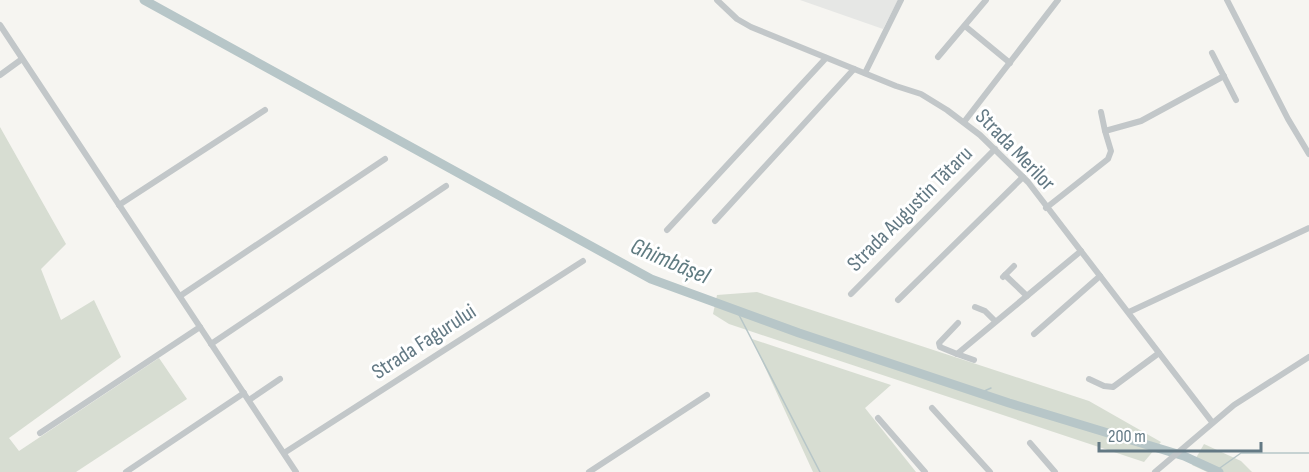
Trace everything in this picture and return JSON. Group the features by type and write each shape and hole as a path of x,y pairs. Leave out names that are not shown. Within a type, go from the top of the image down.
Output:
{"street":[{"name":"Strada Merilor","path":"717,0 746,25 925,96 964,122 1023,177 1212,422"},
{"path":"865,73 901,0"},
{"path":"938,57 986,0"},
{"path":"964,122 1059,0"},
{"path":"1227,0 1288,119 1309,154"},
{"path":"0,25 296,472"},
{"path":"965,26 1010,63"},
{"path":"1212,53 1236,100"},
{"path":"667,230 825,58"},
{"path":"0,75 22,59"},
{"path":"715,221 854,69"},
{"path":"1105,131 1141,121 1224,76"},
{"path":"119,205 265,110"},
{"path":"1046,208 1108,159 1111,151 1101,112"},
{"name":"Strada Augustin Tătaru","path":"851,294 995,149"},
{"path":"180,296 385,159"},
{"path":"898,300 1023,177"},
{"path":"211,344 446,186"},
{"path":"1129,312 1309,228"},
{"path":"957,354 1081,251"},
{"name":"Strada Fagurului","path":"284,453 583,261"},
{"path":"1014,266 1004,276 1027,296"},
{"path":"1034,334 1100,276"},
{"path":"975,307 985,311 995,321"},
{"path":"958,323 938,346 974,360"},
{"path":"40,433 200,327"},
{"path":"1089,379 1104,386 1113,387 1159,353"},
{"path":"1155,472 1212,422 1253,392 1309,357"},
{"path":"126,472 280,379"},
{"path":"589,472 707,395"},
{"path":"932,408 990,472"},
{"path":"878,418 925,472"},
{"path":"1030,443 1055,472"}],"shaded area":[{"path":"800,0 898,0 883,29"},
{"path":"0,127 66,244 41,269 61,320 94,300 121,357 9,438 19,451 159,358 187,399 76,472 0,472"},
{"path":"757,292 1089,401 1161,442 1144,462 729,324 713,314 717,295"},
{"path":"752,339 891,385 865,408 916,472 813,472"},
{"path":"1204,444 1241,461 1252,472 1207,472 1192,465"}],"waterway":[{"name":"Ghimbășel","path":"144,0 651,279 799,333 1009,403 1184,456 1219,472"},
{"path":"737,311 820,472"},
{"path":"980,393 991,388"},
{"path":"1217,470 1241,453 1309,453"}]}
